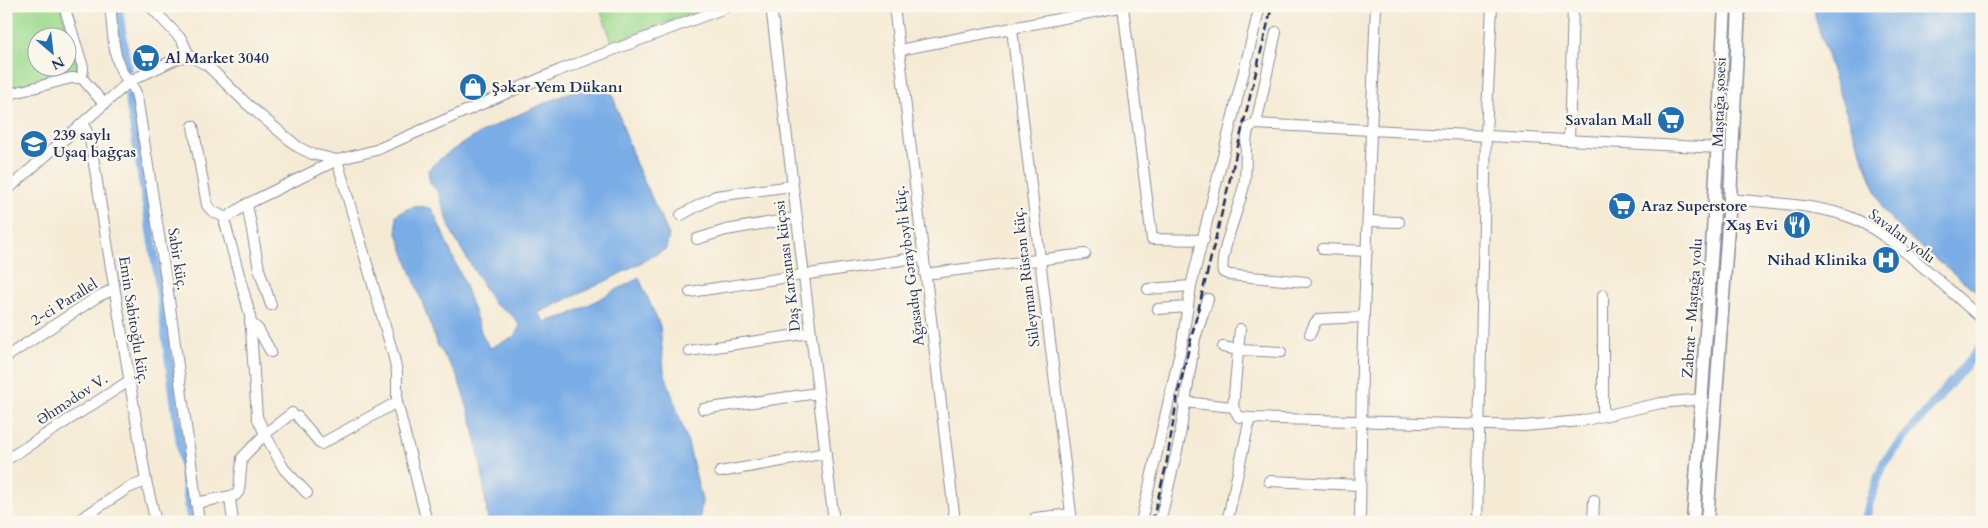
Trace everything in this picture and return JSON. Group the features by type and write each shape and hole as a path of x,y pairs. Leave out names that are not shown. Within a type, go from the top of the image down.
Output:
{"main road":[{"name":"Zabrat - Maştağa yolu","path":"1693,522 1703,400 1719,148 1725,6"},
{"name":"Maştağa şosesi","path":"1707,522 1729,218 1739,6"},
{"path":"1715,198 1730,199"}],"street":[{"path":"64,6 83,68 82,78 104,104"},
{"name":"Sabir küç.","path":"110,6 121,70 130,81 138,97 168,292 199,522"},
{"path":"150,6 182,40 189,56 207,65 289,141 312,154 337,160"},
{"path":"307,492 284,469 265,434 256,408 250,322 239,268 225,223 226,218 247,204 337,160 376,150 560,70 730,6"},
{"name":"Daş Karxanası küçəsi","path":"771,6 834,522"},
{"name":"Ağasadıq Gəraybəyli küç.","path":"894,6 922,257 955,522"},
{"path":"899,50 1124,6 1152,239 1204,240"},
{"path":"1141,522 1182,343 1191,286 1204,240 1260,6"},
{"path":"1360,522 1360,420 1376,6"},
{"path":"1478,522 1478,424 1486,135 1492,6"},
{"path":"1569,140 1573,6"},
{"name":"Süleyman Rüstən küç.","path":"1012,29 1038,260 1071,518"},
{"path":"1256,124 1276,32"},
{"path":"7,188 130,81 168,61 189,56"},
{"path":"6,95 71,78 82,78"},
{"path":"1306,282 1230,275 1223,272 1222,267 1226,249 1244,185 1247,164 1247,132 1249,127 1256,124 1265,122 1370,130 1719,148"},
{"name":"Emin Sabitoğlu küç.","path":"83,123 90,138 146,481 156,522"},
{"path":"193,126 207,205 212,211 226,218"},
{"path":"337,160 393,354 397,372 397,402 427,522"},
{"path":"682,215 716,196 792,186"},
{"name":"Savalan yolu","path":"1730,199 1798,207 1854,219 1887,240 1982,319"},
{"path":"247,204 259,269 271,305"},
{"path":"697,239 726,230 796,218"},
{"path":"1368,221 1399,222"},
{"path":"1322,249 1367,251"},
{"path":"925,274 1085,254"},
{"path":"690,292 922,257"},
{"path":"1148,289 1191,286"},
{"name":"2-ci Parallel","path":"6,357 114,289"},
{"path":"1603,295 1603,416"},
{"path":"1160,522 1179,442 1195,338 1208,299"},
{"path":"1158,309 1188,307"},
{"path":"1310,334 1319,319 1364,317"},
{"path":"250,322 258,329 271,352"},
{"path":"1240,329 1232,406 1239,417 1478,424 1551,424 1603,416 1661,403 1703,400"},
{"path":"689,351 810,333"},
{"path":"1223,347 1239,350 1281,352"},
{"name":"Əhmədov V.","path":"6,460 129,380"},
{"path":"703,409 818,394"},
{"path":"196,503 230,498 239,491 242,458 265,434 295,415 321,444 397,402"},
{"path":"1184,402 1232,406"},
{"path":"1227,522 1250,418"},
{"path":"720,472 826,453"},
{"path":"76,522 128,488 146,481"},
{"path":"1269,481 1360,485"},
{"path":"230,498 233,522"},
{"path":"1593,522 1594,500"},
{"path":"1035,518 1071,518"}],"green space":[{"path":"6,6 60,6 66,28 28,28 28,78 52,78 6,90"},
{"path":"599,6 712,6 612,42"}],"water":[{"path":"1815,6 1982,6 1982,296 1906,235 1883,210 1840,96 1815,17"},
{"path":"590,84 609,85 635,162 669,235 666,249 608,280 538,313 545,322 569,315 639,278 660,326 664,371 688,443 702,501 700,517 693,522 488,522 482,471 472,421 457,375 438,346 397,233 396,215 414,207 432,209 463,280 483,337 490,348 514,337 520,326 513,316 494,304 453,235 438,192 430,183 428,170 461,144 504,121"}],"waterway":[{"path":"118,6 127,69"},
{"path":"129,97 157,270 191,522"},
{"path":"1865,522 1870,500 1884,462 1982,346"}],"railway":[{"path":"1152,522 1166,466 1178,393 1272,6"}],"place":[{"name":"Al Market 3040","path":"146,58"},
{"name":"Şəkər Yem Dükanı","path":"473,87"},
{"name":"Savalan Mall","path":"1671,120"},
{"name":"239 saylı Uşaq bağças","path":"34,144"},
{"name":"Araz Superstore","path":"1622,206"},
{"name":"Xaş Evi","path":"1797,225"},
{"name":"Nihad Klinika","path":"1886,260"}]}
